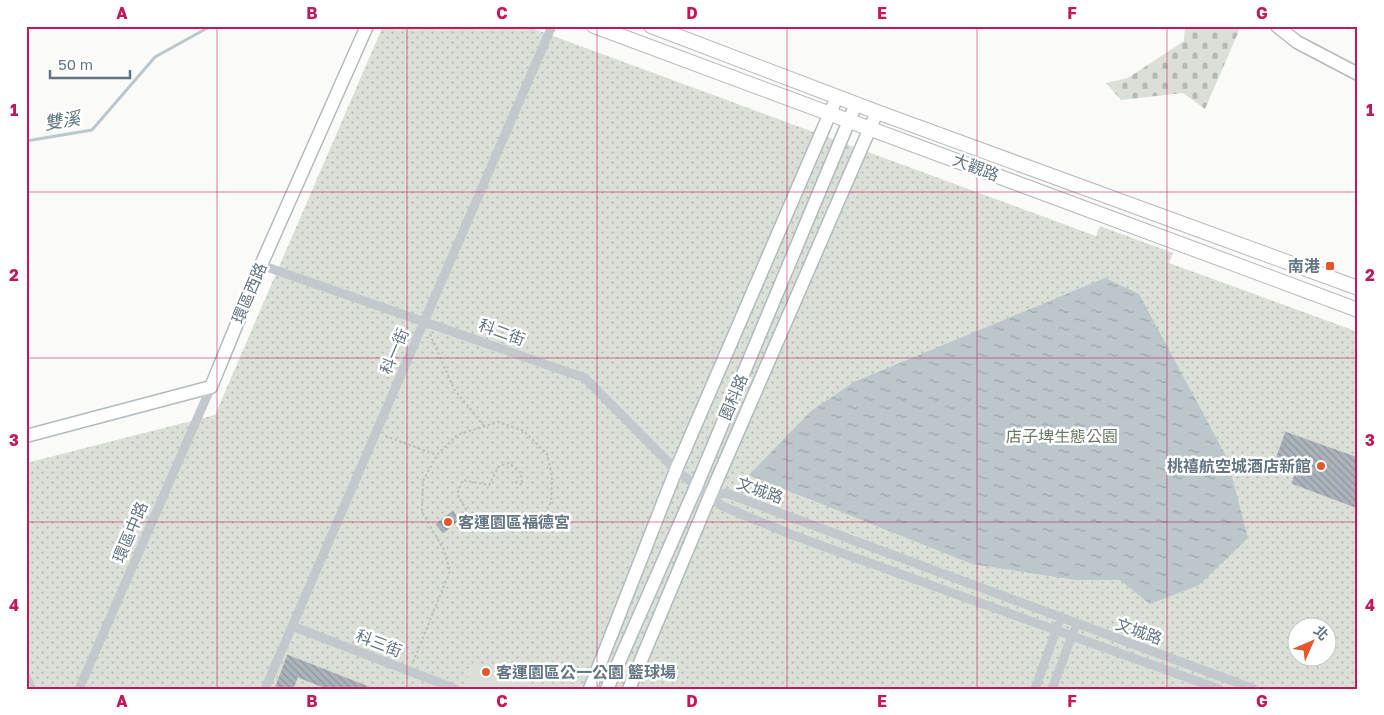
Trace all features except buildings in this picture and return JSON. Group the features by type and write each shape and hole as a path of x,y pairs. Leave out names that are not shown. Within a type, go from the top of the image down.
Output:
{"main road":[{"name":"大觀路","path":"594,26 1358,310"},
{"name":"大觀路","path":"651,26 877,112 1358,288"}],"street":[{"name":"環區西路","path":"211,387 261,265 367,26"},
{"name":"科一街","path":"265,689 423,320 552,26"},
{"path":"1276,26 1297,42 1358,74"},
{"path":"590,689 676,470 837,97"},
{"name":"園科路","path":"607,689 696,486 856,104"},
{"path":"629,689 710,496 877,112"},
{"name":"科二街","path":"261,265 585,378 676,470 710,496"},
{"path":"26,436 211,387"},
{"name":"環區中路","path":"78,689 211,387"},
{"name":"文城路","path":"710,496 726,493 1254,689"},
{"name":"文城路","path":"710,496 722,506 795,536 1219,689"},
{"path":"1035,689 1061,618"},
{"path":"1052,689 1076,624"},
{"name":"科三街","path":"292,626 456,689"}],"lane":[{"path":"26,671 34,689"}],"path":[{"path":"423,320 454,388 484,426"},
{"path":"409,671 450,571 444,550 422,512 422,480 437,455 457,435 498,422 524,431 547,454 552,476 551,502 541,522 528,533 502,518 486,526 475,525 457,494 463,480 488,485 499,466 509,463 521,473 522,485 514,481"},
{"path":"375,433 437,455"}],"green space":[{"path":"383,26 526,26 1096,236 1100,226 1173,253 1169,263 1358,332 1358,689 26,689 26,463 215,415"},
{"path":"1185,26 1241,26 1205,109 1183,93 1121,100 1106,83 1128,78 1184,41"},
{"name":"客運園區公一公園 籃球場","path":"474,661 531,684 529,689 471,689 464,686"}],"water":[{"name":"店子埤生態公園","path":"1105,278 1139,294 1227,458 1248,538 1199,585 1150,604 1120,580 1076,580 972,564 749,475 811,411 854,382"}],"waterway":[{"name":"雙溪","path":"26,141 92,130 155,57 211,26"}],"place":[{"name":"南港","path":"1330,266"},
{"name":"桃禧航空城酒店新館","path":"1321,466"},
{"name":"客運園區福德宮","path":"448,522"},
{"name":"客運園區公一公園 籃球場","path":"486,672"}]}
